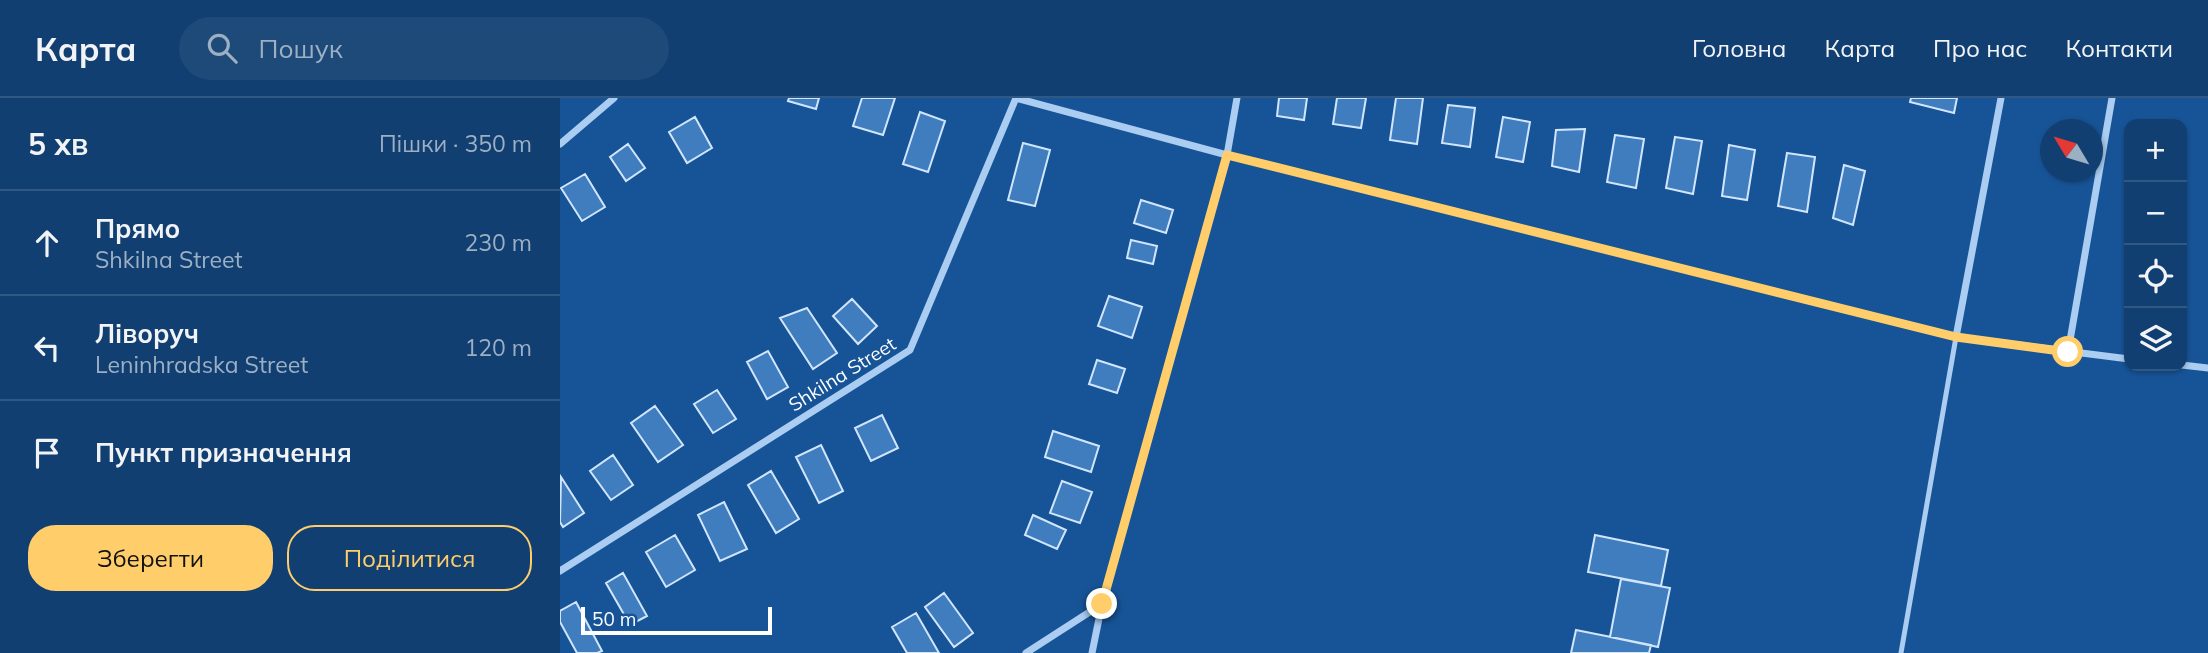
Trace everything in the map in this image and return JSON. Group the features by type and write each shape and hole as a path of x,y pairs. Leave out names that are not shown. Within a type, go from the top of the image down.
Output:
{"street":[{"path":"560,144 614,98"},
{"name":"Shkilna Street","path":"560,571 910,350 1016,98 1227,155 1956,337 2124,358"},
{"path":"1092,653 1102,604 1227,155 1237,98"},
{"path":"1956,337 2001,98"},
{"path":"2068,352 2112,98"},
{"path":"2187,366 2208,368"},
{"path":"1026,653 1102,604"}],"lane":[{"path":"1901,653 1956,337"}],"building":[{"path":"789,98 819,98 816,109 788,101"},
{"path":"862,98 895,98 883,135 853,126"},
{"path":"1279,98 1307,98 1304,120 1277,116"},
{"path":"1337,98 1366,98 1361,128 1333,124"},
{"path":"1396,98 1423,98 1417,144 1390,140"},
{"path":"1911,98 1957,98 1954,113 1910,102"},
{"path":"1448,105 1475,108 1470,147 1442,143"},
{"path":"920,112 945,121 928,172 903,164"},
{"path":"695,117 712,148 687,163 669,132"},
{"path":"1503,117 1530,122 1523,162 1496,157"},
{"path":"1585,129 1579,172 1552,166 1556,130"},
{"path":"1615,135 1644,139 1636,188 1607,182"},
{"path":"1675,137 1702,141 1693,194 1666,188"},
{"path":"1023,143 1050,150 1035,206 1008,200"},
{"path":"628,144 645,168 626,181 610,157"},
{"path":"1729,145 1755,150 1747,200 1722,196"},
{"path":"1787,153 1815,157 1807,212 1778,206"},
{"path":"1844,165 1865,171 1853,225 1833,218"},
{"path":"585,174 605,207 582,221 561,188"},
{"path":"1141,200 1173,210 1166,233 1134,223"},
{"path":"1131,240 1157,246 1153,264 1127,258"},
{"path":"1109,296 1142,307 1132,338 1098,326"},
{"path":"852,299 877,326 858,344 833,316"},
{"path":"807,308 837,353 813,369 780,318"},
{"path":"768,351 788,387 767,399 747,362"},
{"path":"1097,360 1125,369 1117,393 1089,384"},
{"path":"717,390 736,419 713,433 694,404"},
{"path":"655,406 683,445 658,462 631,423"},
{"path":"882,415 898,448 871,461 855,428"},
{"path":"1053,431 1099,446 1091,472 1045,457"},
{"path":"821,445 843,491 819,503 796,457"},
{"path":"613,455 633,485 611,500 590,471"},
{"path":"771,471 799,519 776,533 748,485"},
{"path":"561,477 584,513 563,527 560,522"},
{"path":"1062,481 1092,492 1080,523 1050,513"},
{"path":"724,502 747,549 720,561 698,515"},
{"path":"1033,515 1066,530 1057,549 1025,535"},
{"path":"675,535 695,570 666,587 646,552"},
{"path":"1595,535 1668,550 1661,586 1588,572"},
{"path":"623,573 647,616 630,625 606,583"},
{"path":"1621,579 1670,588 1658,647 1610,637"},
{"path":"944,593 973,633 954,647 925,607"},
{"path":"576,602 602,651 577,653 560,622 560,611"},
{"path":"916,613 939,653 907,653 892,627"},
{"path":"1576,630 1651,645 1649,653 1571,653"}],"route":[{"path":"1102,604 1227,155 1956,337 2068,352"}]}
